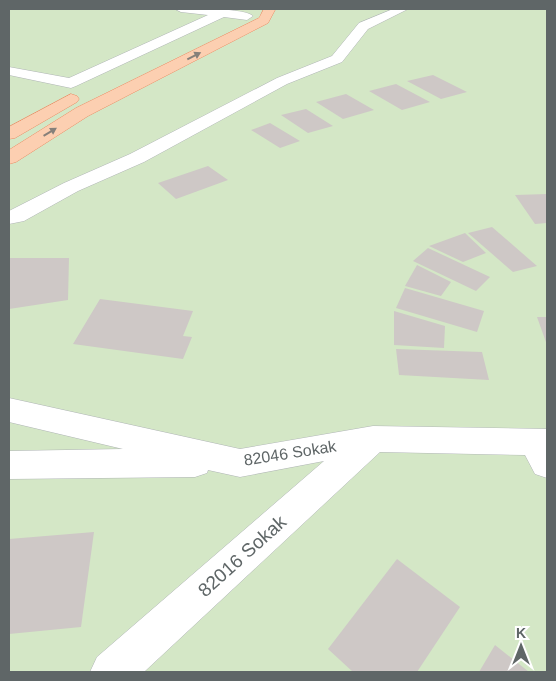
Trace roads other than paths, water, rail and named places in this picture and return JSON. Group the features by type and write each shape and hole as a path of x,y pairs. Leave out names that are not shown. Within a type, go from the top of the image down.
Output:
{"main road":[{"path":"9,134 82,93 247,16 271,10"},
{"path":"9,158 82,112 264,20 271,10"}],"street":[{"path":"181,9 247,16"},
{"path":"9,218 71,187 137,158 282,81 336,59 352,42 363,26 402,9"},
{"path":"9,71 71,83 222,13"},
{"path":"9,78 82,93"},
{"name":"82046 Sokak","path":"9,410 240,462 373,440 543,449"},
{"name":"82016 Sokak","path":"112,672 373,440"},
{"path":"9,464 240,462"}]}
